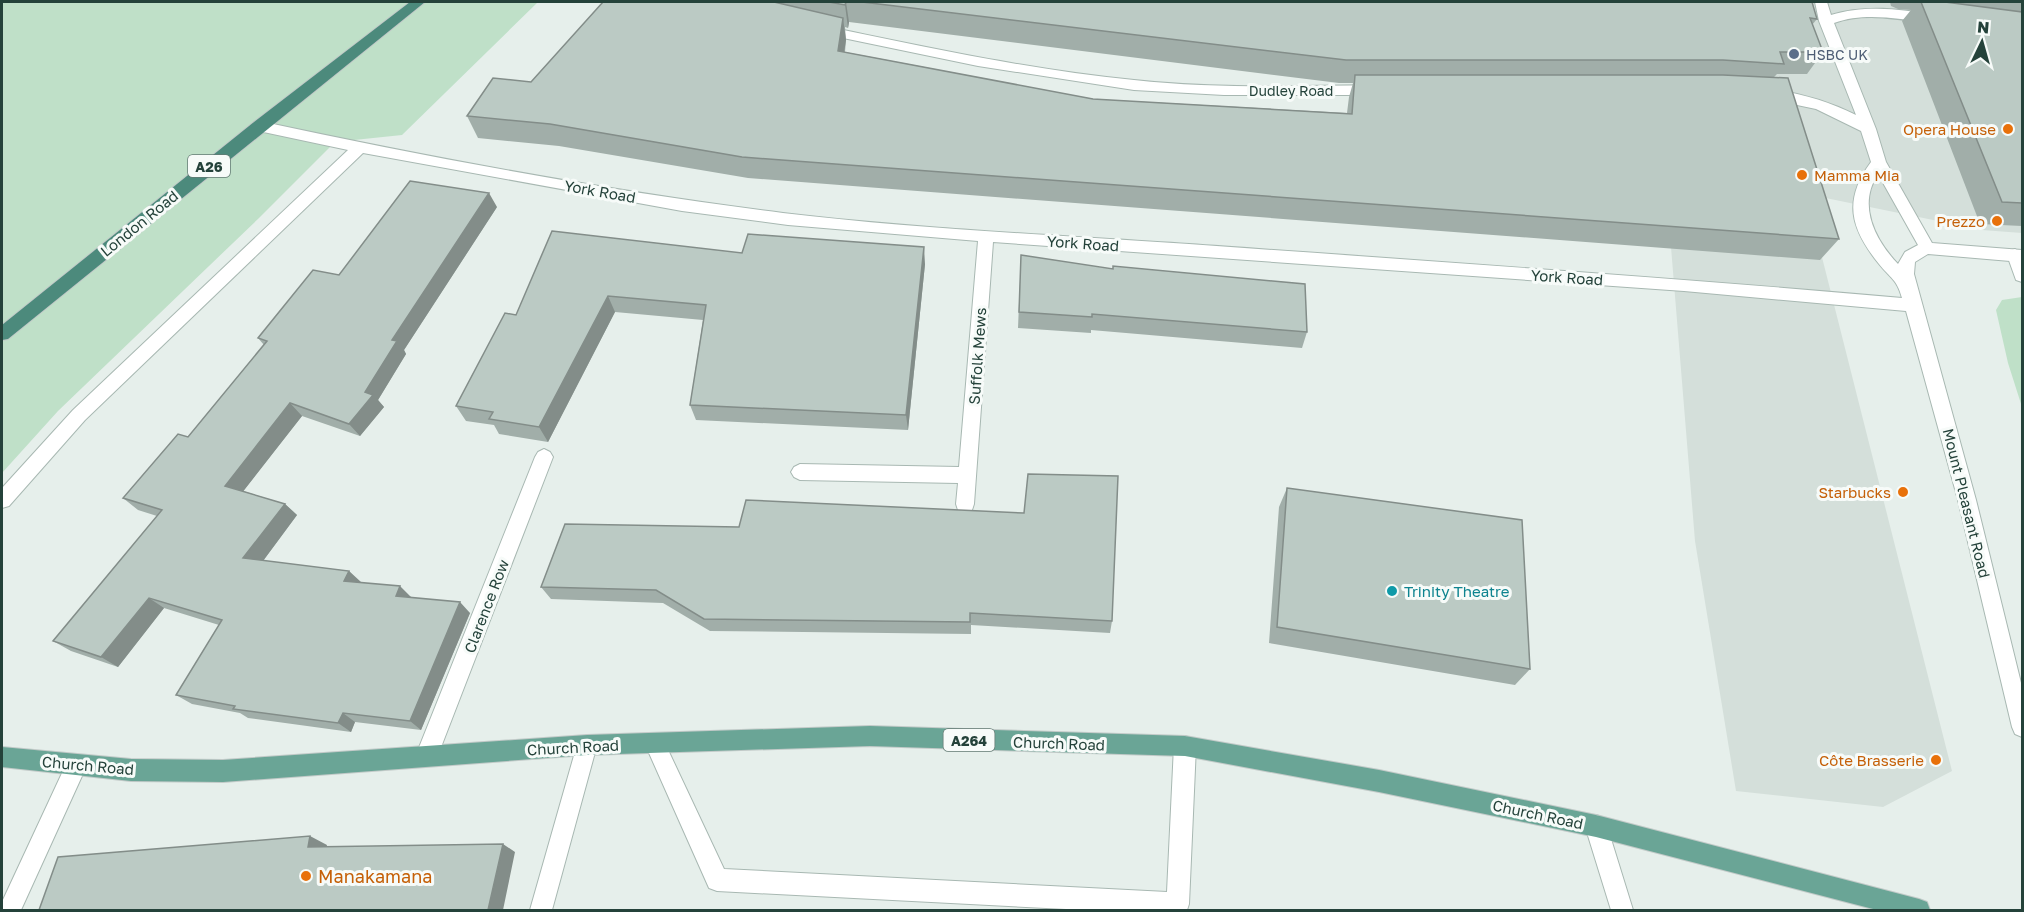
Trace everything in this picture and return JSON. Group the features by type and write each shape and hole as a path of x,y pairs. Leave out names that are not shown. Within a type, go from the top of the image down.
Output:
{"highway":[{"name":"London Road","path":"2,334 259,126 418,2"}],"main road":[{"name":"Church Road","path":"2,757 131,770 223,771 587,745 870,736 1185,746 1379,781 1596,826 1919,910"}],"street":[{"path":"1821,2 1826,21 1869,129 1879,162 1927,248"},
{"path":"1826,21 1840,15 1860,12 1941,21"},
{"name":"Dudley Road","path":"813,27 924,51 1059,75 1136,85 1215,90 1391,90"},
{"path":"1752,93 1789,96 1814,102 1836,110 1869,129"},
{"name":"York Road","path":"259,126 359,148 682,205 788,219 986,236 1684,285 1914,304"},
{"path":"2,500 79,415 359,148"},
{"name":"Mount Pleasant Road","path":"1879,162 1862,191 1862,214 1869,238 1886,263 1906,281 1914,304 1967,500 2022,727"},
{"name":"Suffolk Mews","path":"965,504 986,236"},
{"path":"1906,281 1904,266 1906,258 1914,252 1927,248 2018,255 2022,276"},
{"name":"Clarence Row","path":"427,755 544,457"},
{"path":"800,472 967,475"},
{"path":"655,744 717,880 1178,904 1185,746"},
{"path":"541,910 587,745"},
{"path":"10,910 76,765"},
{"path":"1596,826 1622,910"}],"shaded area":[{"path":"1651,2 2022,2 2022,233 1982,230 1806,194 1952,771 1883,807 1736,791 1695,541"}],"green space":[{"path":"2,2 538,2 402,135 335,142 58,411 2,473"},
{"path":"2022,297 2022,407 2008,363 1996,310 2002,300"}],"building":[{"path":"603,2 774,2 843,18 838,51 1093,99 1352,114 1355,75 1723,75 1788,78 1839,239 742,157 550,124 467,116 493,78 531,82"},
{"path":"829,2 846,2 845,5"},
{"path":"862,2 1812,2 1817,19 1810,18 1823,52 1780,52 1784,64 1723,60 1346,60"},
{"path":"1921,2 1945,2 2022,12 2022,203 2002,202"},
{"path":"410,181 489,193 392,340 397,341 365,392 373,395 349,424 290,403 225,486 285,504 243,558 349,571 344,581 400,586 396,596 460,602 410,721 343,713 338,723 233,709 235,706 176,695 222,620 149,598 101,657 53,641 162,510 123,498 178,434 188,437 267,341 258,338 313,270 339,275"},
{"path":"552,231 742,253 748,234 924,247 906,415 690,405 706,305 608,296 539,427 489,419 493,412 456,406 505,313 516,315"},
{"path":"1021,255 1113,269 1113,266 1305,284 1307,332 1092,314 1092,317 1019,312"},
{"path":"1028,474 1118,476 1112,621 970,613 970,622 704,619 656,590 541,587 565,524 739,527 746,500 1024,513"},
{"name":"Trinity Theatre","path":"1287,488 1522,520 1530,669 1277,627"},
{"path":"310,836 308,847 503,844 488,910 39,910 58,857"}],"place":[{"name":"HSBC UK","path":"1794,54"},
{"name":"Opera House","path":"2008,129"},
{"name":"Mamma Mia","path":"1802,175"},
{"name":"Prezzo","path":"1997,221"},
{"name":"Starbucks","path":"1903,492"},
{"name":"Trinity Theatre","path":"1392,591"},
{"name":"Côte Brasserie","path":"1936,760"},
{"name":"Manakamana","path":"306,876"}]}
